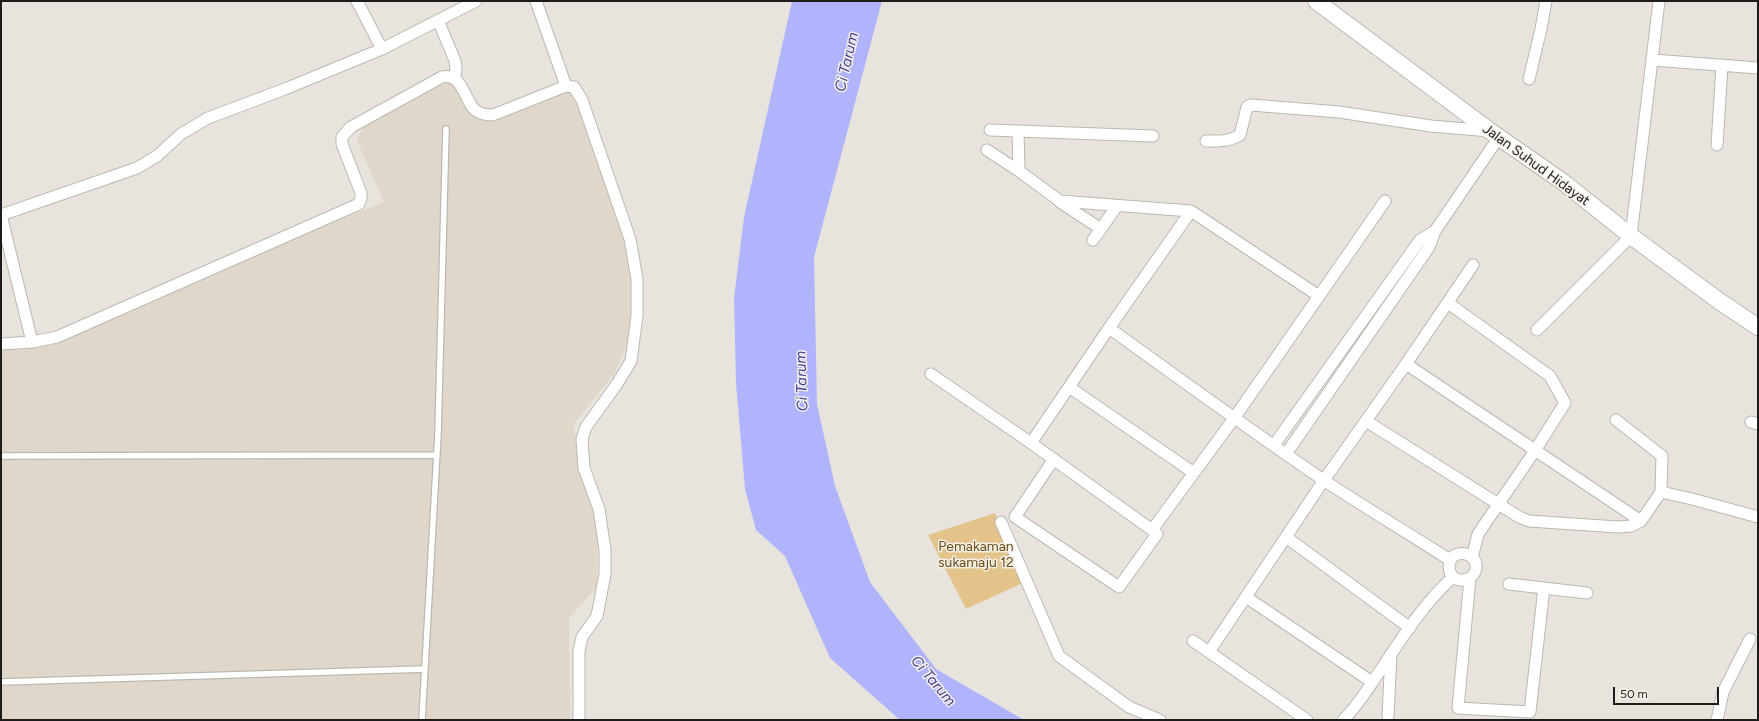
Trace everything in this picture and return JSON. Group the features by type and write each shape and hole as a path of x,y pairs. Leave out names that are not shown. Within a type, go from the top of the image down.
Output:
{"street":[{"path":"357,1 382,49"},
{"path":"32,342 1,215 137,168 157,156 181,134 208,118 285,89 382,49 476,1"},
{"path":"536,1 566,86"},
{"name":"Jalan Suhud Hidayat","path":"1316,1 1494,134 1563,182 1631,236 1719,301 1758,327"},
{"path":"1529,79 1546,1"},
{"path":"1537,330 1631,236 1659,1"},
{"path":"438,20 455,61 455,78 474,108 483,114 493,116 566,86 574,87 582,100 630,239 637,278 637,316 631,361 617,384 586,427 582,439 584,468 599,509 605,550 605,574 597,616 582,637 579,651 579,720"},
{"path":"1653,60 1758,68"},
{"path":"1717,145 1722,65"},
{"path":"1,344 32,342 57,337 359,204 361,193 342,144 342,137 345,133 350,127 442,77 448,76 455,78"},
{"path":"1206,140 1222,142 1232,140 1240,135 1247,108 1251,105 1339,112 1494,134 1435,231 1429,247 1286,454"},
{"path":"990,130 1153,136"},
{"path":"1018,131 1019,171"},
{"path":"987,150 1101,229"},
{"path":"1060,201 1191,211 1319,296"},
{"path":"1152,530 1235,417 1385,201"},
{"path":"1093,240 1117,206"},
{"path":"1031,443 1191,211"},
{"path":"1274,445 1420,240 1435,231"},
{"path":"1209,652 1324,480 1406,364 1473,265"},
{"path":"1448,303 1550,376 1565,403 1534,452 1497,504 1478,534 1462,553 1453,556 1450,560 1448,569 1453,577 1461,581 1473,576 1476,567 1472,558 1462,553"},
{"path":"1109,328 1324,480 1450,560"},
{"path":"1406,364 1534,452 1641,522"},
{"path":"931,374 1054,459 1157,534 1119,587 1015,516 1054,459"},
{"path":"1069,388 1194,473"},
{"path":"1366,421 1518,517 1529,520 1618,527 1631,526 1641,522 1661,492 1662,456 1616,420"},
{"path":"1661,492 1692,498 1758,517"},
{"path":"1001,522 1059,656 1129,707 1160,720"},
{"path":"1472,558 1478,534"},
{"path":"1286,537 1410,628"},
{"path":"1342,720 1357,705 1410,628 1438,591 1453,577"},
{"path":"1470,578 1458,708 1530,712 1544,588"},
{"path":"1509,584 1586,593"},
{"path":"1246,597 1372,682"},
{"path":"1717,720 1723,692 1750,639"},
{"path":"1193,641 1307,720"},
{"path":"1388,716 1392,654"}],"lane":[{"path":"422,720 436,455 446,129"},
{"path":"1,456 436,455"},
{"path":"1,682 424,669"}],"shaded area":[{"path":"447,78 463,82 480,120 577,84 633,266 630,338 615,373 573,425 598,528 597,587 569,618 570,720 1,720 1,339 50,336 384,202 357,141 366,119"}],"green space":[{"name":"Pemakaman sukamaju 12","path":"995,513 1023,583 966,609 928,535"}],"water":[{"name":"Ci Tarum","path":"792,1 882,1 814,257 817,404 835,486 870,582 936,669 1024,720 900,720 830,658 785,556 756,530 745,489 736,383 734,298 744,217"}]}
